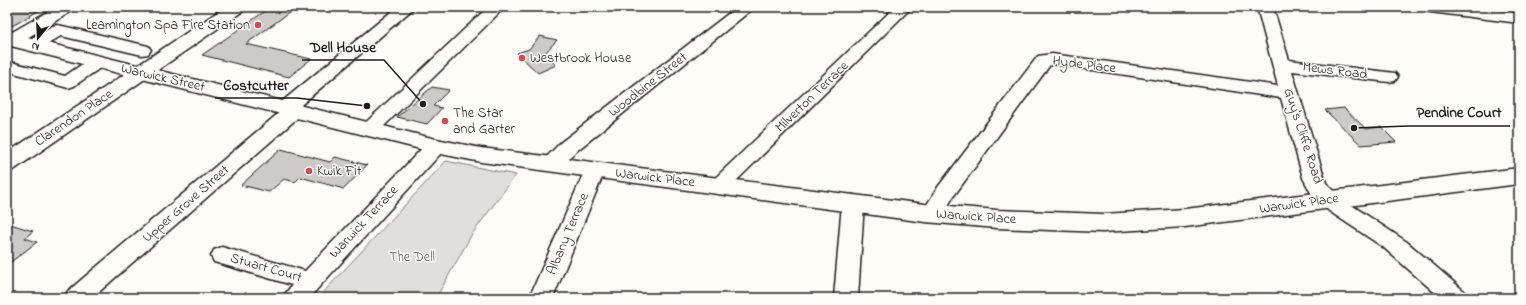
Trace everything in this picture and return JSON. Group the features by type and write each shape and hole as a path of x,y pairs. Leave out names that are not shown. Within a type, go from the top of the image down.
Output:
{"main road":[{"name":"Clarendon Place","path":"7,164 237,7"},
{"name":"Warwick Street","path":"9,39 436,146"},
{"name":"Warwick Place","path":"436,146 481,155 932,214 1008,220 1103,222 1185,218 1519,176"}],"street":[{"path":"9,39 68,7"},
{"name":"Upper Grove Street","path":"76,298 407,7"},
{"path":"370,129 497,7"},
{"name":"Woodbine Street","path":"550,164 571,144 747,7"},
{"name":"Milverton Terrace","path":"719,186 904,7"},
{"name":"Guy's Cliffe Road","path":"1265,7 1313,178 1318,188 1330,200 1392,242 1456,298"},
{"path":"1430,7 1519,18"},
{"path":"33,46 58,30 142,50 117,67"},
{"name":"Hyde Place","path":"932,214 946,192 1044,60 1052,59 1289,93"},
{"path":"7,66 68,82 97,62"},
{"name":"Mews Road","path":"1281,64 1389,77"},
{"name":"Warwick Terrace","path":"294,298 436,146"},
{"name":"Albany Terrace","path":"541,298 595,170"},
{"path":"846,298 853,203"},
{"name":"Stuart Court","path":"222,256 310,281"}],"green space":[{"name":"The Dell","path":"446,161 516,175 472,234 436,298 318,298"}],"building":[{"path":"7,7 45,7 7,29"},
{"name":"Leamington Spa Fire Station","path":"271,7 297,7 246,44 311,59 289,77 202,55"},
{"name":"Westbrook House","path":"540,36 557,40 544,54 556,65 538,73 517,53 529,49"},
{"path":"432,87 449,90 433,106 442,108 427,124 397,117"},
{"path":"1344,108 1366,129 1381,127 1396,142 1361,145 1325,110"},
{"name":"Kwik Fit","path":"281,149 330,162 335,157 367,165 344,189 300,177 295,182 284,179 269,192 241,185"},
{"path":"7,223 33,231 25,238 37,242 7,265"}],"place":[{"name":"Leamington Spa Fire Station","path":"258,25"},
{"name":"Westbrook House","path":"522,58"},
{"name":"Dell House","path":"423,104"},
{"name":"Costcutter","path":"367,106"},
{"name":"The Star and Garter","path":"445,121"},
{"name":"Pendine Court","path":"1354,128"},
{"name":"Kwik Fit","path":"309,171"}]}
